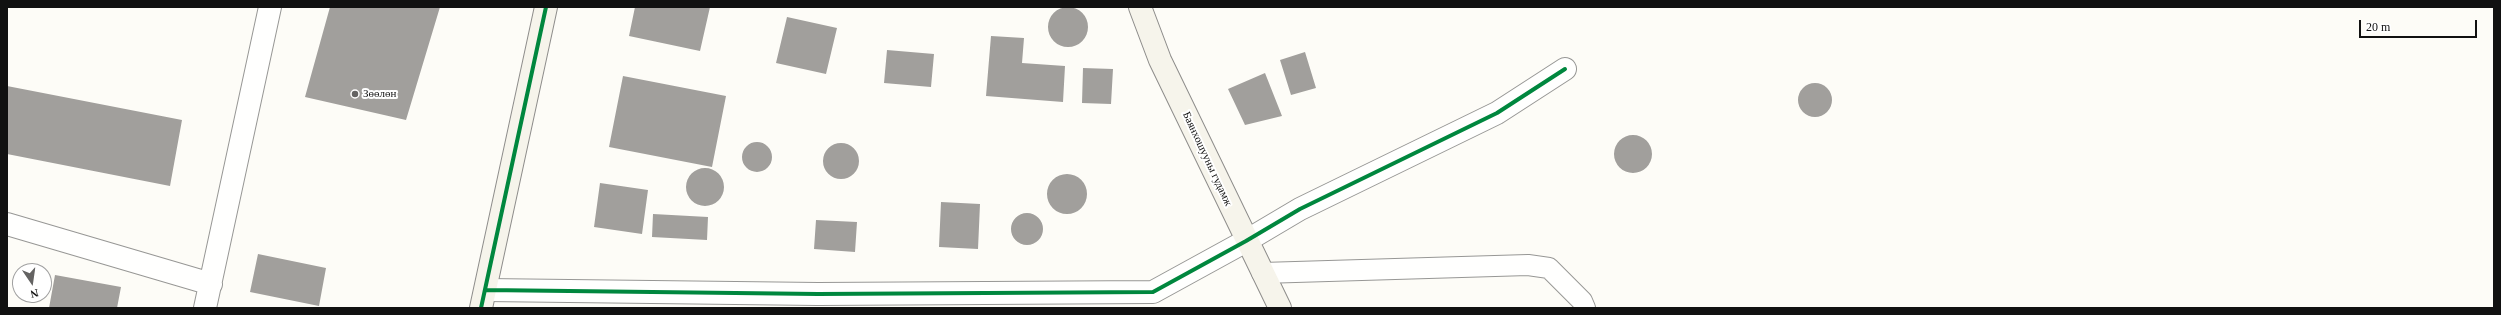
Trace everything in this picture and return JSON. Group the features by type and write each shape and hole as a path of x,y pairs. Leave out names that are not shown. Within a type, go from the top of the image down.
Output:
{"main road":[{"path":"483,299 546,7"},
{"name":"Баянхошууны гудамж","path":"1140,7 1160,60 1246,241 1280,308"}],"street":[{"path":"205,308 212,284 270,7"},
{"path":"483,299 818,294 1153,292 1246,241 1300,209 1497,113 1565,69"},
{"path":"7,224 212,284"}],"lane":[{"path":"1262,273 1528,265 1549,268 1582,302 1584,308"}],"building":[{"path":"330,7 440,7 406,120 305,97"},
{"path":"635,7 710,7 700,51 629,36"},
{"path":"1068,7 1082,13 1088,27 1082,41 1068,47 1054,41 1048,27 1054,13"},
{"path":"787,17 837,28 826,74 776,63"},
{"path":"991,36 1024,38 1022,63 1065,66 1063,102 986,96"},
{"path":"887,50 934,54 931,87 884,83"},
{"path":"1305,52 1316,88 1291,95 1280,60"},
{"path":"1083,68 1113,69 1111,104 1082,103"},
{"path":"1265,73 1282,116 1245,125 1228,89"},
{"path":"623,76 726,96 712,167 609,147"},
{"path":"1815,83 1827,88 1832,100 1827,112 1815,117 1803,112 1798,100 1803,88"},
{"path":"7,86 182,120 170,186 7,154"},
{"path":"1629,135 1637,135 1647,140 1651,147 1651,161 1647,168 1637,173 1629,173 1619,168 1617,165 1614,158 1614,150 1619,140 1622,138"},
{"path":"757,142 768,146 772,157 768,168 757,172 746,168 742,157 746,146"},
{"path":"845,143 854,148 858,154 858,168 854,174 845,179 837,179 828,174 824,168 823,157 828,148 834,144"},
{"path":"701,168 709,168 716,171 721,176 724,187 721,198 716,203 709,206 701,206 694,203 689,198 686,191 686,183 689,176 694,171"},
{"path":"1067,174 1081,180 1087,194 1081,208 1067,214 1053,208 1047,194 1053,180"},
{"path":"600,183 648,190 642,234 594,227"},
{"path":"941,202 980,204 978,249 939,247"},
{"path":"1024,213 1030,213 1040,220 1043,229 1042,235 1036,242 1030,245 1024,245 1014,238 1011,232 1011,226 1018,216"},
{"path":"653,214 708,217 707,240 652,237"},
{"path":"816,220 857,222 855,252 814,249"},
{"path":"258,254 326,268 319,306 250,292"},
{"path":"55,275 121,287 117,308 49,308 50,303 52,303 52,292"}],"cycle path":[{"path":"481,308 546,7"},
{"path":"486,290 818,294 1153,292 1246,241 1300,209 1497,113 1565,69"}],"place":[{"name":"Зөөлөн","path":"355,94"}]}
